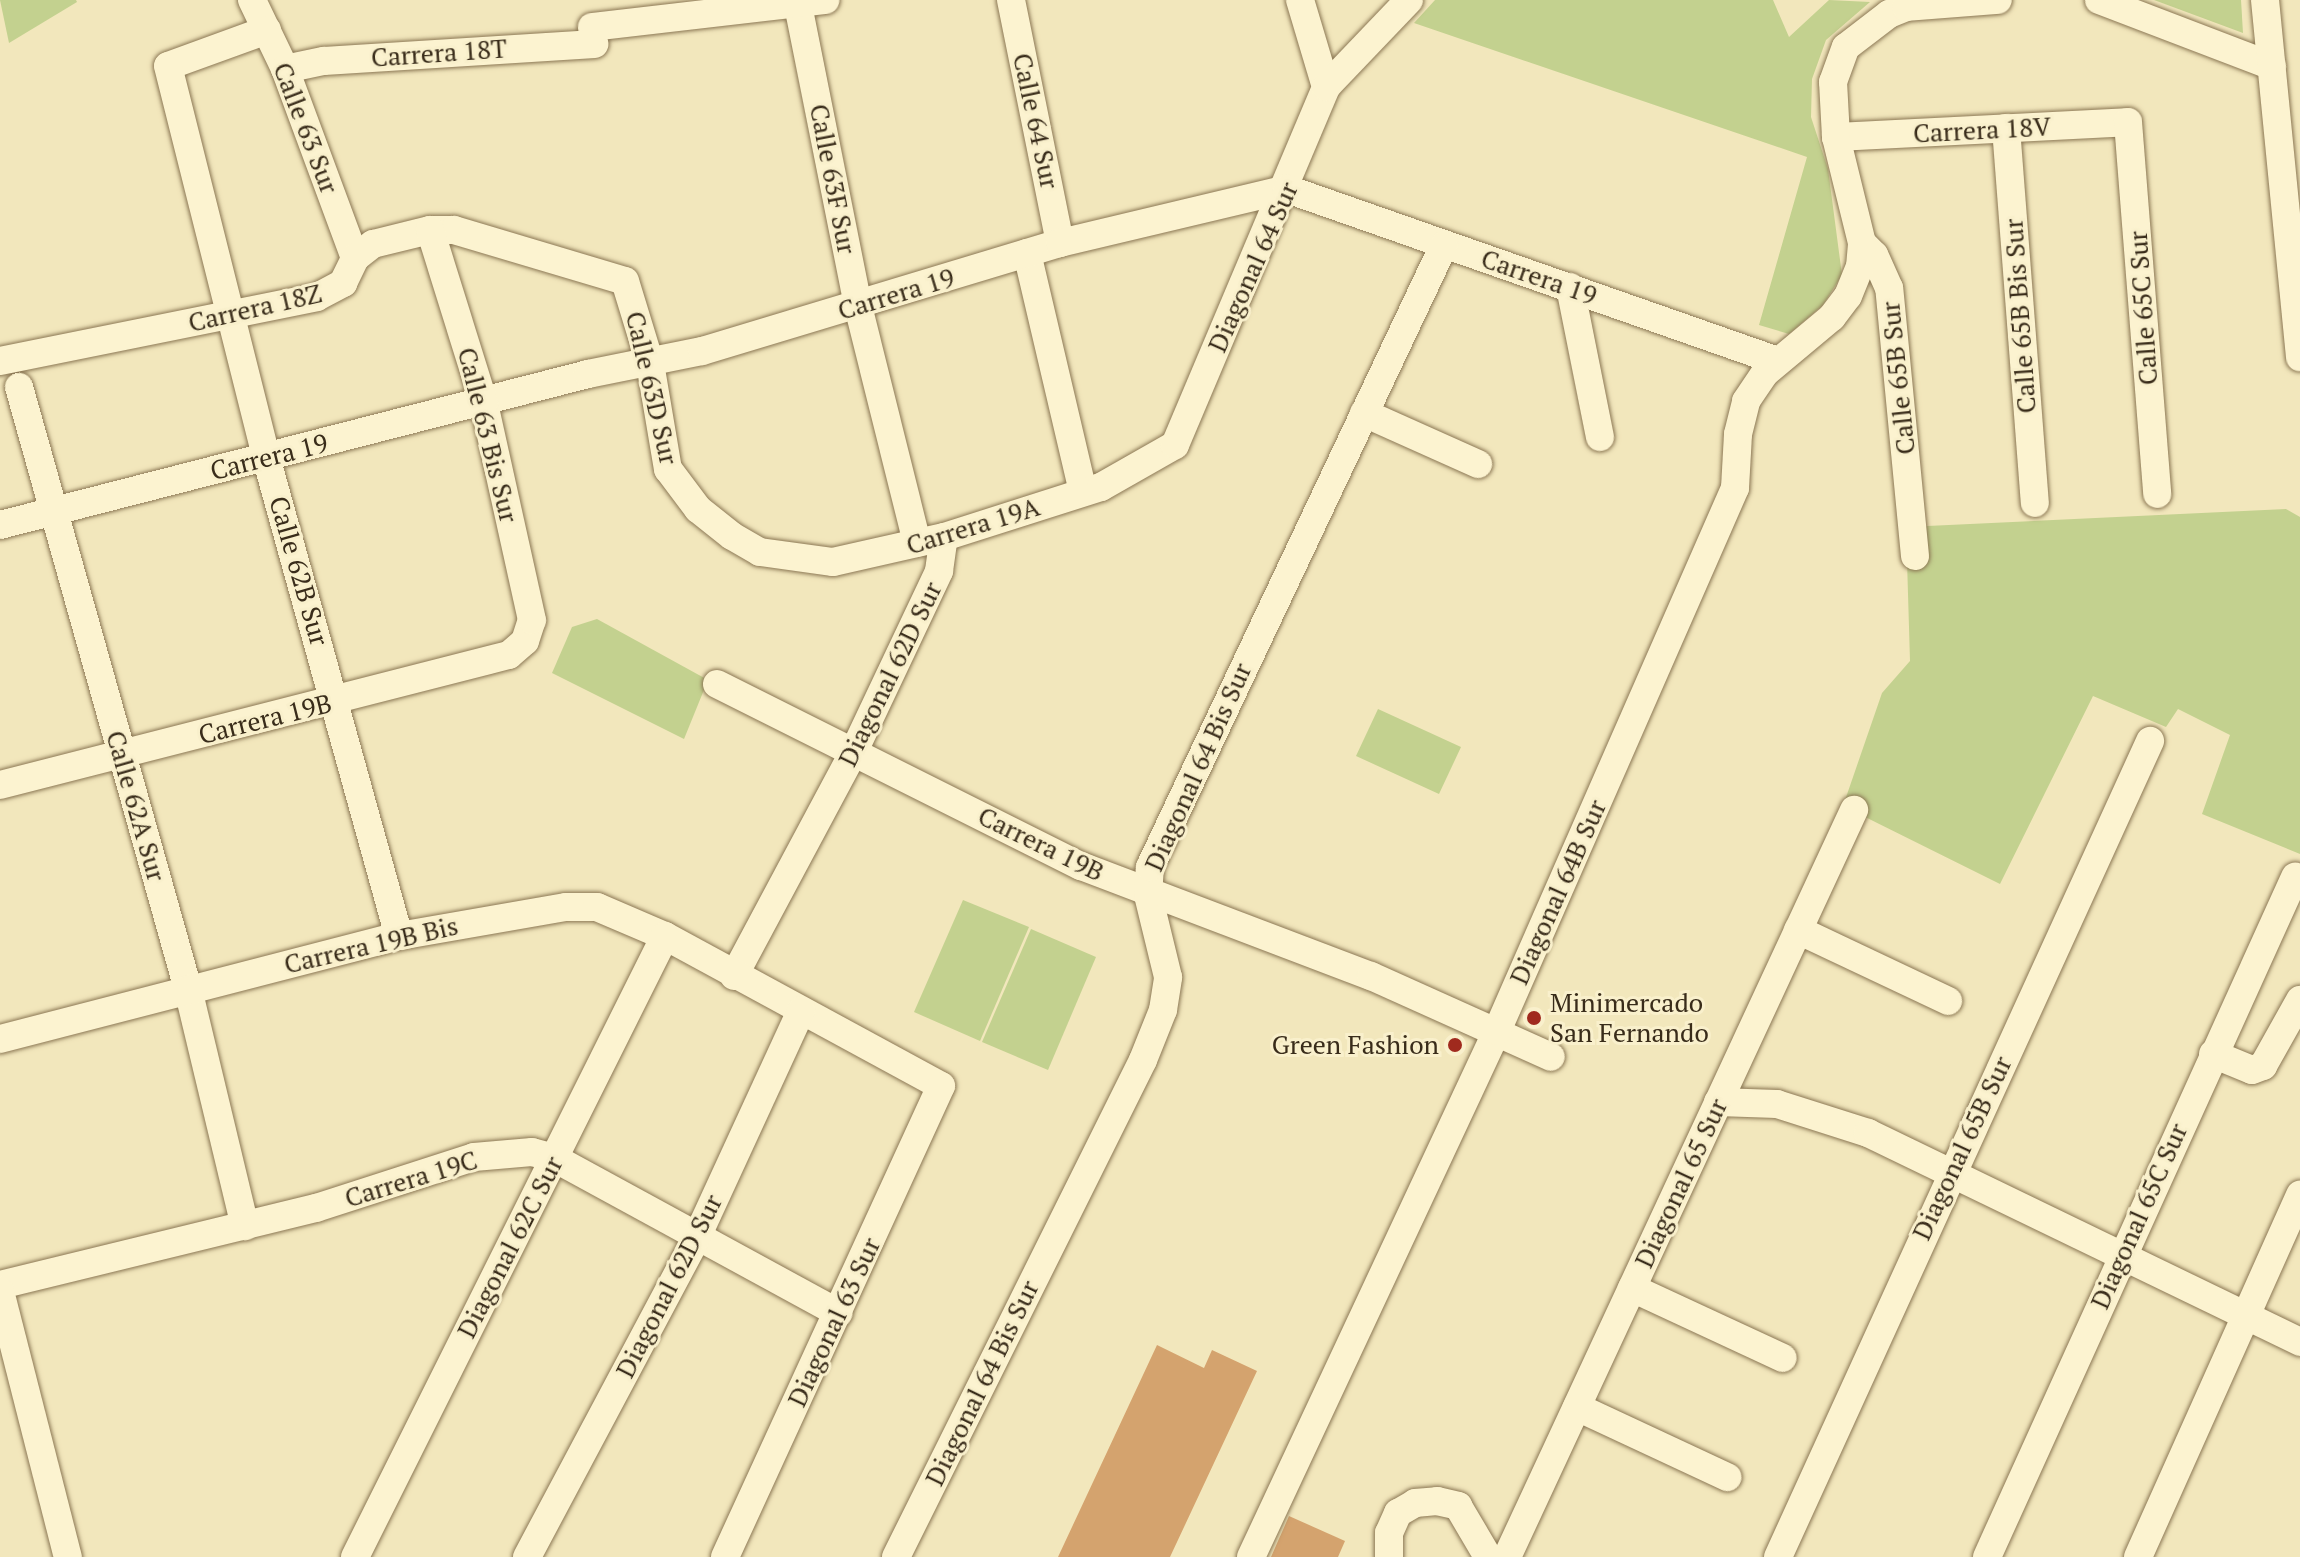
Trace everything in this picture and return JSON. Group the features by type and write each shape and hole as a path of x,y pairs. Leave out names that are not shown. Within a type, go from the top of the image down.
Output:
{"street":[{"name":"Calle 63 Sur","path":"252,0 285,69 355,258"},
{"name":"Calle 64 Sur","path":"1011,0 1060,243"},
{"path":"1300,0 1326,87 1409,0"},
{"path":"1898,4 1998,0"},
{"path":"2099,0 2272,66"},
{"path":"2265,0 2300,357"},
{"name":"Carrera 18T","path":"285,69 324,61 593,36 807,2"},
{"name":"Calle 63F Sur","path":"807,2 858,306 931,540"},
{"name":"Calle 65B Sur","path":"1898,4 1846,47 1833,82 1836,137 1862,243 1874,255 1889,288 1915,556"},
{"name":"Calle 62B Sur","path":"267,30 168,66 234,314 266,457 399,936"},
{"name":"Diagonal 64 Sur","path":"1175,445 1287,189 1326,87"},
{"name":"Carrera 18V","path":"1836,137 2128,122"},
{"name":"Calle 65C Sur","path":"2128,122 2157,494"},
{"name":"Calle 65B Bis Sur","path":"2006,128 2035,503"},
{"name":"Carrera 19","path":"0,525 650,363 858,306 1060,243 1287,189 1778,361"},
{"name":"Carrera 18Z","path":"0,361 234,314 337,289 355,258 373,244 430,230 493,239 625,281"},
{"name":"Calle 63 Bis Sur","path":"430,230 484,403 532,620 525,641"},
{"name":"Diagonal 64B Sur","path":"1251,1557 1497,1031 1735,488 1738,434 1746,401 1778,361 1848,296 1860,267 1862,243"},
{"name":"Diagonal 64 Bis Sur","path":"896,1557 1163,1010 1168,977 1147,880 1159,844 1444,245"},
{"path":"1027,253 1083,492"},
{"name":"Calle 63D Sur","path":"625,281 650,363 668,469 698,509 760,552"},
{"path":"1570,287 1600,437"},
{"name":"Calle 62A Sur","path":"19,387 51,512 188,989 245,1226"},
{"path":"1364,413 1478,464"},
{"name":"Carrera 19A","path":"760,552 833,562 931,540 1083,492 1175,445"},
{"name":"Diagonal 62D Sur","path":"734,976 855,749 939,571 931,540"},
{"name":"Carrera 19B","path":"0,785 509,655 525,641"},
{"name":"Carrera 19B","path":"717,684 1148,895 1371,976 1551,1057"},
{"name":"Diagonal 65B Sur","path":"1778,1557 2150,741"},
{"name":"Diagonal 65 Sur","path":"1507,1557 1854,810"},
{"name":"Diagonal 65C Sur","path":"1987,1557 2121,1254 2295,877"},
{"name":"Carrera 19B Bis","path":"0,1039 399,936 597,907 665,936 941,1086"},
{"path":"1798,930 1948,1001"},
{"name":"Diagonal 62C Sur","path":"355,1557 665,936"},
{"path":"2213,1054 2252,1070 2263,1066 2300,1000"},
{"name":"Diagonal 62D Sur","path":"527,1557 697,1237 801,1011"},
{"name":"Diagonal 63 Sur","path":"725,1557 941,1086"},
{"path":"1718,1102 1777,1104 1868,1133 2300,1342"},
{"name":"Carrera 19C","path":"0,1285 245,1226 386,1188 474,1157 532,1152 554,1158 838,1313"},
{"path":"2138,1557 2300,1195"},
{"path":"1632,1288 1783,1358"},
{"path":"0,1291 68,1557"},
{"path":"1577,1407 1727,1477"},
{"path":"1389,1557 1389,1533 1398,1513 1415,1503 1437,1501 1458,1506 1488,1557"}],"green space":[{"path":"0,0 76,0 77,2 9,43"},
{"path":"1435,0 1773,0 1789,37 1829,0 1870,2 1826,40 1812,79 1811,117 1828,169 1842,275 1823,305 1789,334 1759,325 1807,157 1414,23"},
{"path":"2154,0 2241,0 2243,33"},
{"path":"2286,509 2300,517 2300,854 2202,814 2230,735 2178,709 2166,727 2093,696 2000,884 1843,806 1882,693 1910,661 1906,527"},
{"path":"597,619 708,680 684,739 552,673 572,627"},
{"path":"1378,709 1461,747 1439,794 1356,756"},
{"path":"963,900 1029,927 980,1041 914,1012"},
{"path":"1031,929 1096,957 1048,1070 982,1042"}],"building":[{"path":"1157,1345 1204,1368 1212,1350 1257,1371 1170,1557 1058,1557"},
{"path":"1289,1516 1345,1541 1338,1557 1271,1557"}],"place":[{"name":"Minimercado San Fernando","path":"1534,1018"},
{"name":"Green Fashion","path":"1455,1045"}]}
